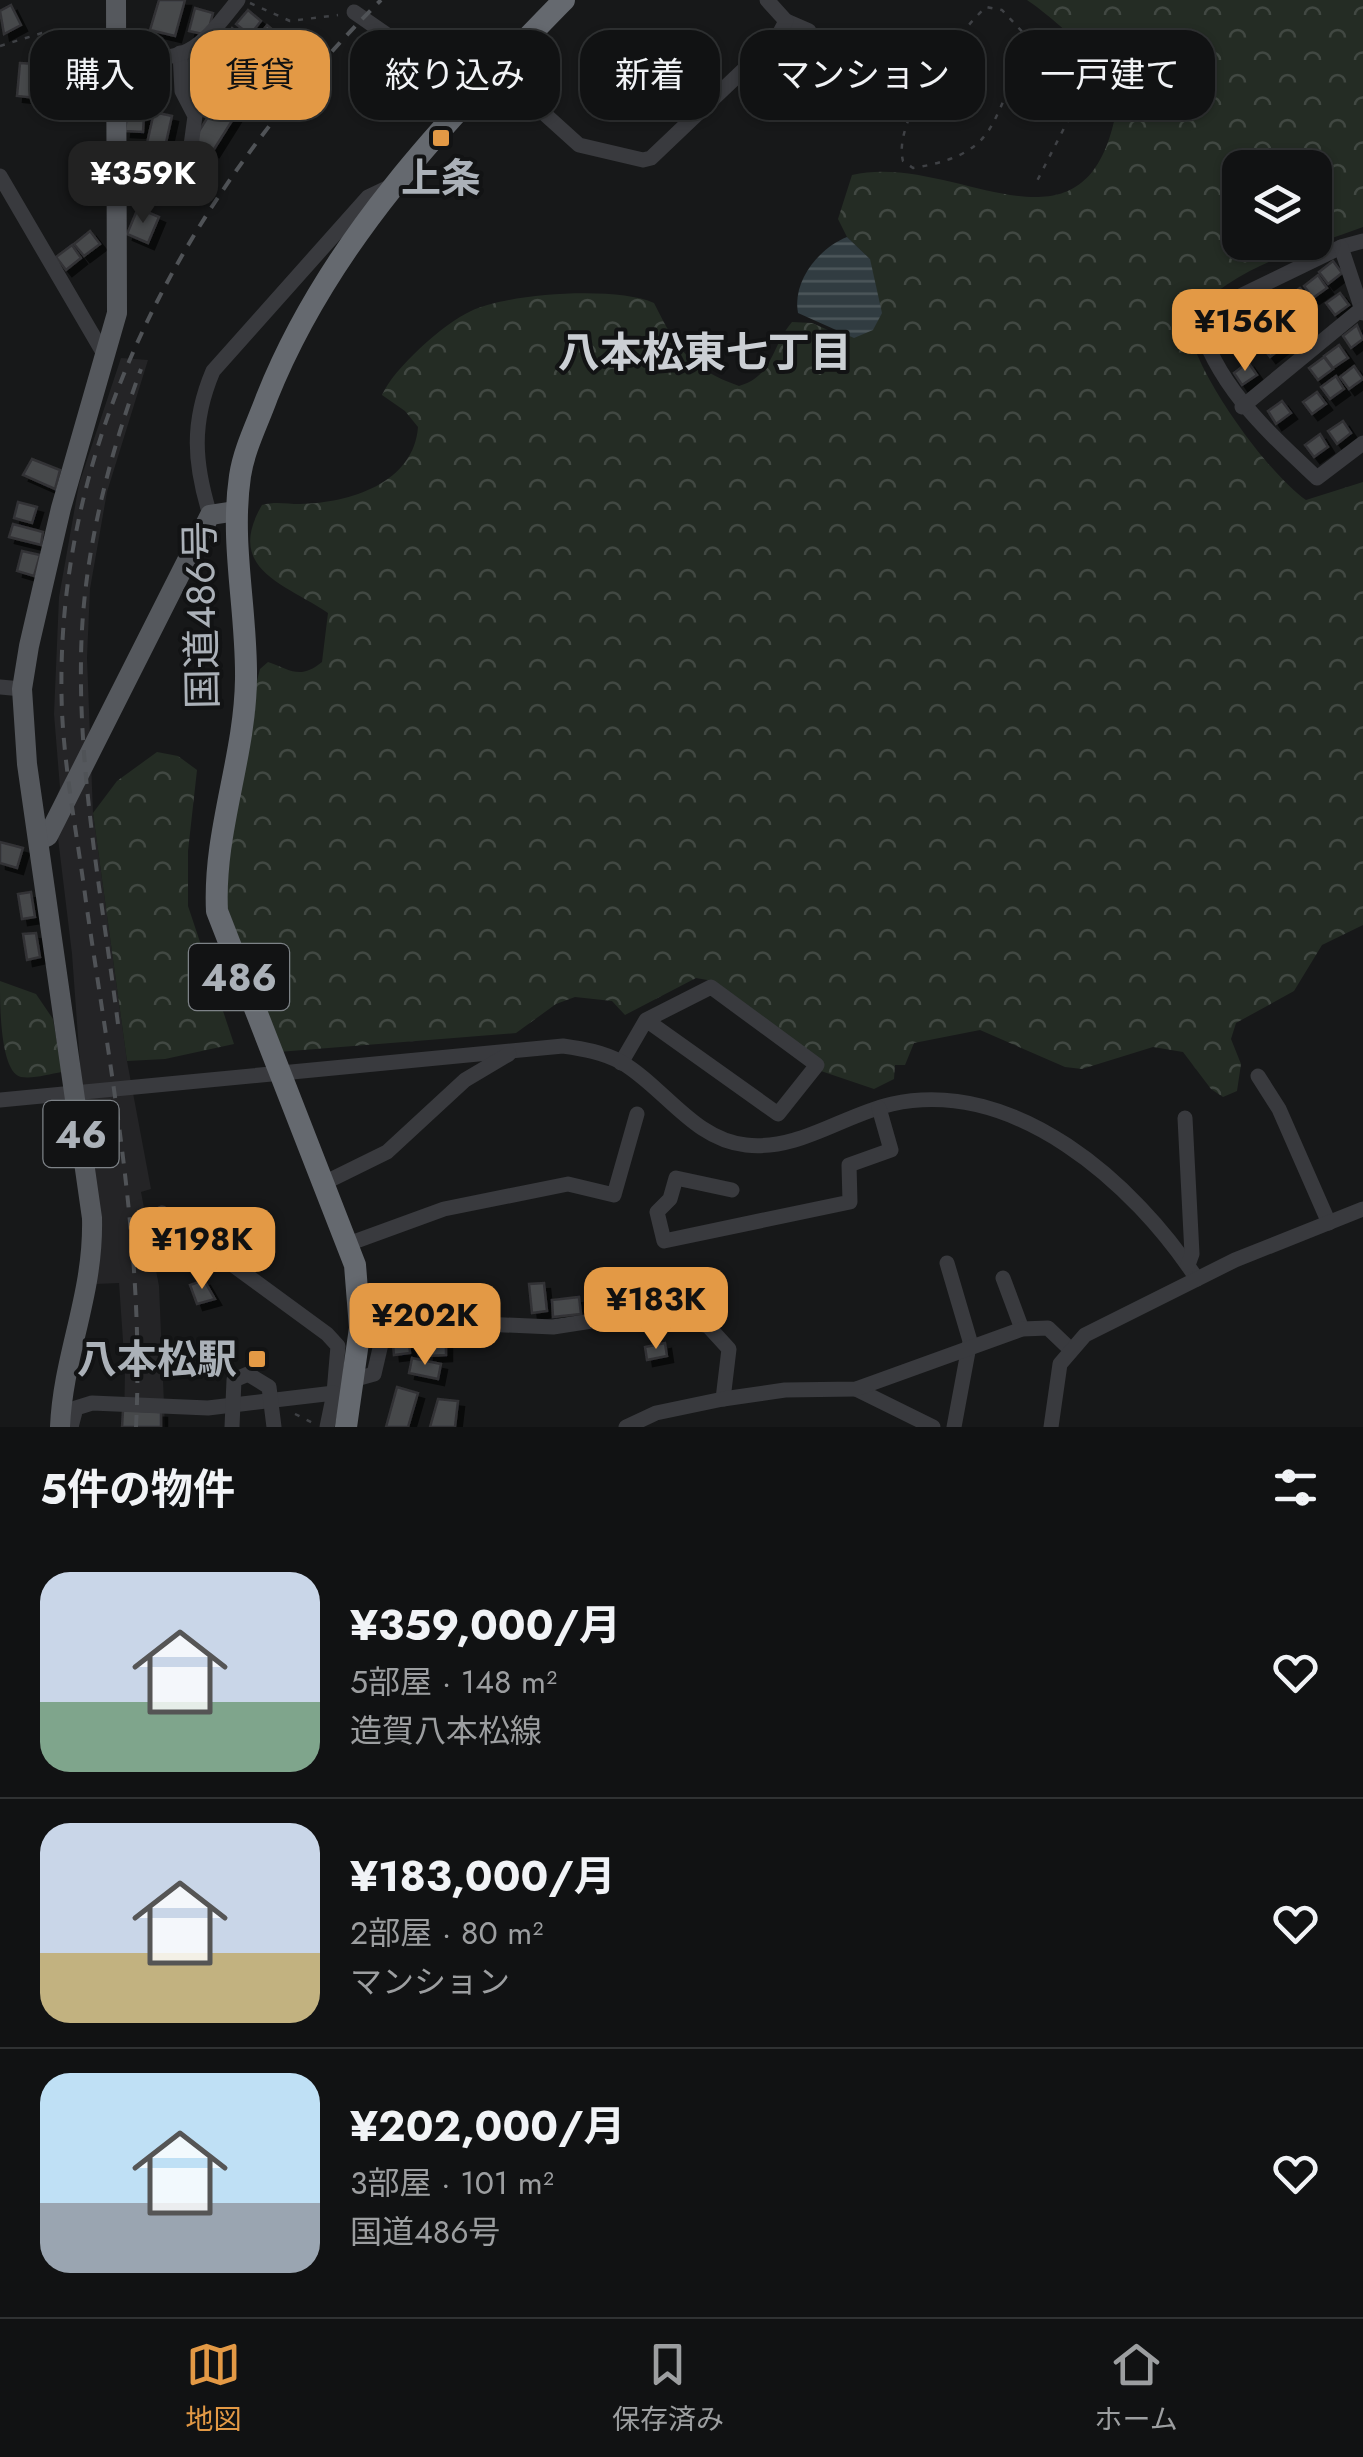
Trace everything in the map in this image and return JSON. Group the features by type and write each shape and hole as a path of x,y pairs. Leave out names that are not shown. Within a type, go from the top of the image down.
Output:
{"highway":[{"name":"国道486号","path":"535,30 564,0"},
{"name":"国道486号","path":"346,1427 356,1379 360,1328 355,1265 326,1182 216,911 216,855 239,746 246,681 236,511 241,470 278,369 312,305 390,187 450,120"}],"main road":[{"path":"116,0 116,30"},
{"path":"116,120 117,313 44,575 22,690 39,840 48,836 87,766 210,515 236,511"},
{"name":"46","path":"39,840 93,1252 60,1427"}],"street":[{"path":"170,56 200,48 241,0"},
{"path":"768,0 786,21 805,30"},
{"path":"354,12 380,30"},
{"path":"553,120 586,149 643,160 652,158 777,38 786,21"},
{"path":"180,53 182,91 194,116 189,160"},
{"path":"0,176 4,192 104,354"},
{"path":"210,515 195,464 201,398 213,371 368,197 390,187"},
{"path":"1363,241 1197,317 1206,347 1242,407 1317,478 1363,443"},
{"path":"1242,407 1362,312 1341,248"},
{"path":"0,688 22,690"},
{"path":"622,1062 646,1020 710,988 816,1064 778,1114 646,1020"},
{"path":"0,1100 178,1080 579,1048 622,1062 699,1126 745,1146 785,1143 879,1108 947,1099 1010,1114 1044,1130 1140,1207 1197,1279"},
{"path":"326,1182 387,1152 464,1080 517,1050"},
{"path":"1258,1076 1278,1109 1330,1223"},
{"path":"732,1190 676,1178 670,1199 657,1212 664,1240 850,1202 850,1165 891,1150 879,1108"},
{"path":"348,1244 444,1210 568,1184 614,1194 636,1114"},
{"path":"1186,1118 1192,1254 1188,1265"},
{"path":"1051,1427 1052,1392 1070,1348 1085,1335 1197,1279 1363,1209"},
{"path":"162,1213 338,1346 323,1427"},
{"path":"946,1263 970,1349 954,1427"},
{"path":"1003,1278 1022,1330"},
{"path":"356,1379 374,1374 384,1331 414,1321 553,1327 611,1318 670,1317 708,1326 729,1349 723,1398"},
{"path":"626,1427 656,1413 723,1398 785,1390 856,1388 1022,1330 1048,1328 1070,1348"},
{"path":"232,1427 231,1388 234,1380 248,1374 264,1380 269,1387 282,1422"},
{"path":"856,1388 933,1427"},
{"path":"71,1427 76,1408 92,1402 208,1408 332,1393"}],"path":[{"path":"241,0 290,21 354,12"},
{"path":"962,30 986,8 1002,10 1020,30"},
{"path":"0,46 30,37"},
{"path":"908,120 899,146 903,161 913,168 967,154 986,140 1005,100"},
{"path":"1036,181 1068,120"},
{"path":"282,1422 323,1427"}],"shaded area":[{"path":"847,237 870,259 882,313 873,330 854,338 798,313 797,301 810,267 827,249"},
{"path":"121,358 148,360 107,492 90,589 87,658 93,813 127,1061 151,1189 141,1192 159,1286 165,1427 124,1427 119,1283 96,1284 72,954 54,805 60,788 54,714 59,597 79,484"}],"green space":[{"path":"1027,0 1363,0 1363,227 1332,238 1332,150 1222,150 1222,260 1273,260 1226,285 1187,319 1201,364 1216,390 1252,444 1290,486 1306,500 1363,482 1363,925 1322,945 1294,991 1236,1023 1231,1039 1241,1064 1237,1091 1223,1097 1211,1089 1183,1052 1153,1047 1082,1069 1065,1067 980,1030 914,1043 905,1065 895,1065 894,1079 874,1089 815,1069 713,981 696,978 625,1015 612,1001 575,997 556,1004 516,1033 278,1052 222,892 246,725 260,669 268,662 301,672 322,662 328,613 279,583 255,560 250,545 252,527 262,505 339,499 392,476 405,463 418,427 405,411 382,395 420,348 471,311 536,296 589,293 637,298 654,303 678,345 696,364 739,386 766,368 792,322 812,323 837,334 870,259 847,237 838,219 852,175 891,172 1009,195 1044,197 1074,188 1098,163 1114,120 1215,120 1215,30 1064,30"},
{"path":"157,752 178,756 197,770 188,851 188,906 234,1044 165,1059 127,1061 93,813 117,781"},
{"path":"0,981 36,994 53,1019 62,1072 21,1077 14,1072 5,1051"}],"building":[{"path":"159,0 185,0 175,36 170,35 170,30 150,30"},
{"path":"11,5 21,25 4,34 0,11"},
{"path":"195,8 213,13 208,30 189,31"},
{"path":"248,10 261,21 254,30 244,30 236,24"},
{"path":"20,63 30,64 30,97 17,96"},
{"path":"172,116 163,156 145,152 152,120 170,120"},
{"path":"126,120 144,120 143,132 125,131"},
{"path":"206,120 232,120 213,151 194,139"},
{"path":"152,163 169,166 164,190 147,187"},
{"path":"138,208 159,217 148,243 127,234"},
{"path":"90,231 100,244 84,256 74,244"},
{"path":"72,245 81,258 66,270 56,257"},
{"path":"1333,261 1342,273 1328,284 1319,272"},
{"path":"1318,275 1327,288 1313,298 1304,286"},
{"path":"1300,288 1309,300 1295,310 1286,298"},
{"path":"1340,293 1349,305 1335,315 1326,303"},
{"path":"1281,300 1290,312 1276,322 1267,310"},
{"path":"1256,311 1265,324 1250,334 1242,322"},
{"path":"1298,321 1307,333 1293,344 1284,332"},
{"path":"1357,325 1363,339 1351,348 1343,336"},
{"path":"1275,334 1284,346 1270,357 1261,345"},
{"path":"1339,345 1348,358 1333,368 1324,356"},
{"path":"1324,357 1333,369 1318,380 1309,368"},
{"path":"1248,362 1257,375 1242,385 1234,373"},
{"path":"1354,366 1363,379 1349,389 1340,377"},
{"path":"1336,376 1344,389 1330,399 1321,387"},
{"path":"1317,392 1326,404 1312,414 1303,402"},
{"path":"1282,401 1291,413 1276,424 1268,411"},
{"path":"1343,421 1351,433 1337,444 1328,431"},
{"path":"1320,434 1328,447 1314,457 1305,445"},
{"path":"32,459 60,470 55,489 23,475"},
{"path":"18,502 37,507 32,523 14,518"},
{"path":"13,524 43,532 41,545 9,537"},
{"path":"22,551 40,555 34,576 17,571"},
{"path":"0,842 23,848 17,868 0,863"},
{"path":"31,892 35,917 22,919 18,894"},
{"path":"36,933 40,957 27,960 23,934"},
{"path":"204,1280 215,1299 197,1304 190,1285"},
{"path":"544,1283 547,1311 532,1313 529,1284"},
{"path":"579,1297 581,1314 553,1317 552,1300"},
{"path":"413,1327 433,1327 433,1343 413,1343"},
{"path":"446,1331 446,1355 428,1356 428,1346 436,1346 435,1332"},
{"path":"408,1332 410,1353 394,1355 392,1334"},
{"path":"665,1343 667,1356 647,1360 645,1347"},
{"path":"412,1358 441,1364 438,1379 409,1373"},
{"path":"397,1387 418,1393 408,1427 386,1427"},
{"path":"438,1399 458,1401 455,1427 430,1427"},
{"path":"123,1410 161,1412 161,1427 122,1427"}],"railway":[{"path":"136,1427 136,1295 131,1230 62,712 65,610 80,511 108,416 146,324 194,236 249,152 312,74 381,0"},
{"path":"118,1024 88,796 81,705 82,622 99,512 117,440 141,369"}],"place":[{"name":"上条","path":"441,138"},
{"name":"八本松駅","path":"257,1359"}],"district":[{"name":"八本松東七丁目","path":"705,352"}]}
